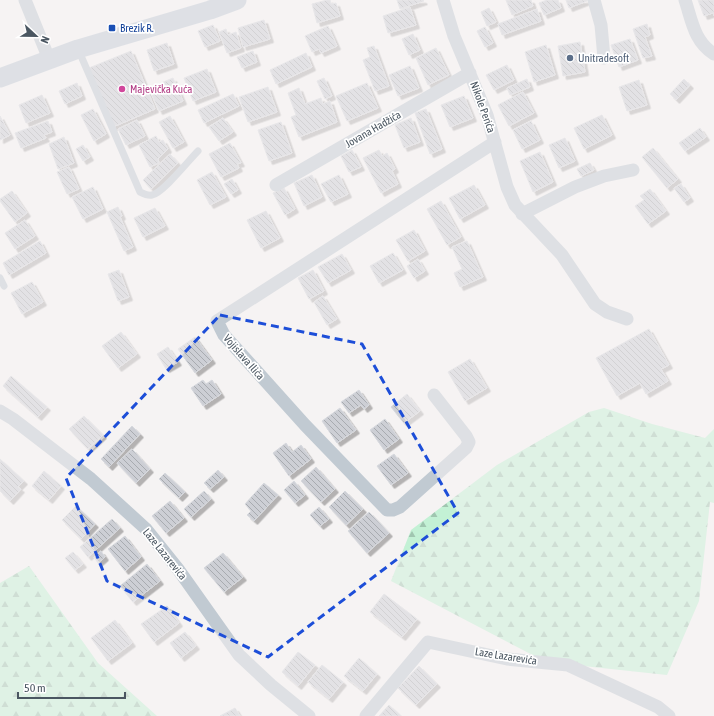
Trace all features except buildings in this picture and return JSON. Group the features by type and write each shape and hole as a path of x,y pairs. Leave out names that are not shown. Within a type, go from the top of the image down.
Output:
{"main road":[{"path":"0,78 78,49 207,5 237,0"}],"street":[{"path":"25,0 49,60"},
{"name":"Nikole Perića","path":"443,0 454,36 487,115 507,187 515,205 562,254 595,304 607,312 627,319"},
{"path":"594,0 601,25 604,58"},
{"path":"685,0 697,37 703,46 714,54"},
{"name":"Jovana Hadžića","path":"276,185 470,73"},
{"name":"Vojislava Ilića","path":"434,395 466,436 468,442 466,448 400,507 393,510 387,510 300,420 224,335 217,321 495,142"},
{"path":"522,214 575,187 604,176 633,170"},
{"name":"Laze Lazarevića","path":"0,411 13,419 91,479 146,529 178,569 239,655 271,685 309,716"},
{"name":"Laze Lazarevića","path":"366,716 428,642 507,659 568,665 658,707 668,716"}],"lane":[{"path":"78,49 140,192 147,195 154,195 166,186 198,151"},
{"path":"0,278 4,286"}],"highlighted area":[{"path":"220,315 362,344 458,513 268,657 107,581 66,478"}],"green space":[{"path":"604,408 652,424 705,438 714,429 714,503 710,502 699,601 667,675 546,662 391,581 411,530 497,465 589,412"},
{"path":"29,566 98,663 157,716 0,716 0,583"}],"place":[{"name":"Brezik R.","path":"112,28"},
{"name":"Unitradesoft","path":"570,58"},
{"name":"Majevička Kuća","path":"122,89"}]}
